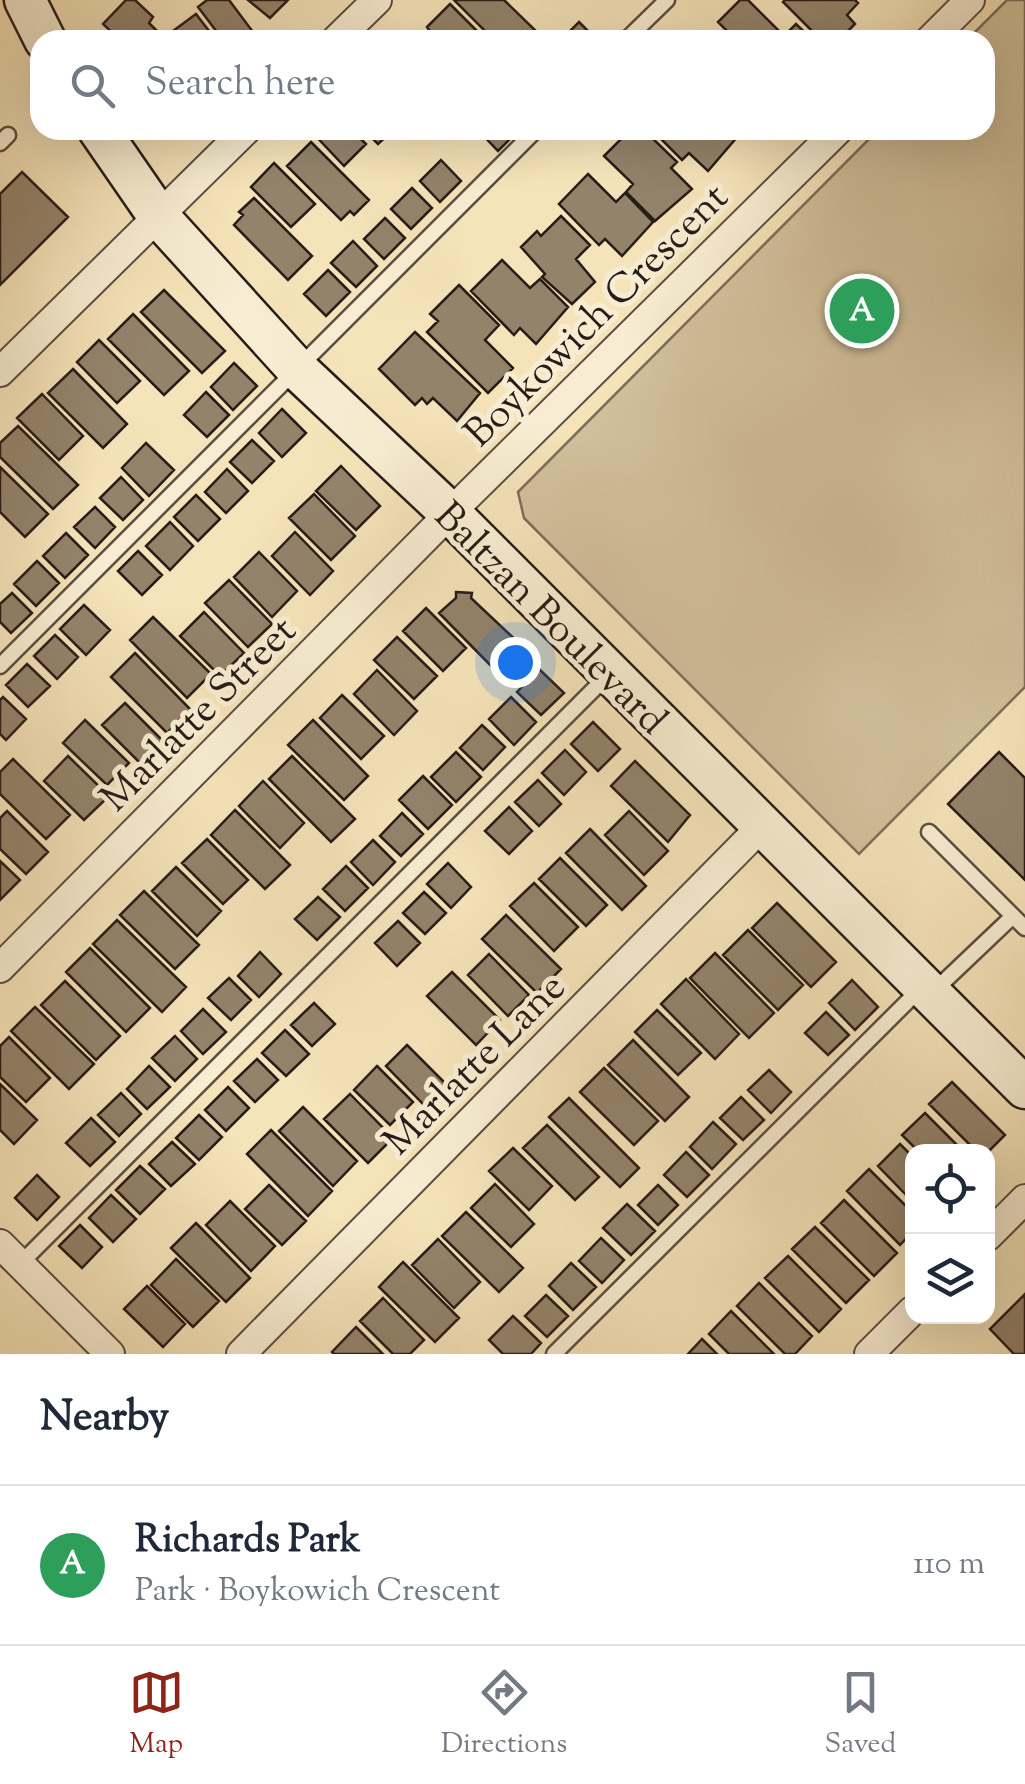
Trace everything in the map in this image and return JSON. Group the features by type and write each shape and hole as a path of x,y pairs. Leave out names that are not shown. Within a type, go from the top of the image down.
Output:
{"street":[{"path":"26,0 40,30"},
{"path":"346,30 376,0"},
{"path":"940,30 970,0"},
{"name":"Baltzan Boulevard","path":"106,140 159,218 297,369 450,513 1025,1088"},
{"path":"0,372 236,140"},
{"name":"Boykowich Crescent","path":"450,513 828,140"},
{"name":"Marlatte Street","path":"0,968 450,513"},
{"name":"Marlatte Lane","path":"240,1354 761,827"},
{"path":"990,1234 1025,1199"},
{"path":"0,1244 110,1354"},
{"path":"869,1354 905,1318"}],"lane":[{"path":"636,30 666,0"},
{"path":"0,666 526,140"},
{"path":"20,1264 608,675"},
{"path":"929,832 1025,928"},
{"path":"554,1354 925,991 1013,916"}],"shaded area":[{"path":"1007,0 1025,0 1025,687 859,854 524,518 518,492 868,140 995,140 995,30 977,30"}],"building":[{"path":"126,0 135,0 153,17 149,23 156,30 109,30 103,24"},
{"path":"207,0 229,0 252,30 215,30 198,7"},
{"path":"248,0 288,0 270,18"},
{"path":"454,0 504,0 535,30 484,30"},
{"path":"740,0 748,0 778,30 726,30 718,22"},
{"path":"855,0 858,3 847,15 855,24 849,30 811,30 783,2"},
{"path":"450,4 476,30 429,30 427,27"},
{"path":"196,14 208,30 174,30"},
{"path":"579,22 587,30 571,30"},
{"path":"319,140 362,140 366,144 344,166"},
{"path":"488,140 509,140 498,151"},
{"path":"620,140 654,140 677,162 671,168 692,189 655,221 626,192 633,184 604,156"},
{"path":"662,140 735,140 708,171 689,153 682,160"},
{"path":"311,142 369,200 354,215 350,211 341,220 287,166"},
{"path":"441,160 461,181 440,202 420,181"},
{"path":"274,163 315,204 291,227 251,187"},
{"path":"22,172 68,217 0,285 0,194"},
{"path":"588,174 616,202 625,193 653,222 622,256 605,239 599,245 559,204"},
{"path":"412,188 432,208 411,229 391,209"},
{"path":"254,198 312,256 288,280 234,225 243,215 239,212"},
{"path":"561,216 590,245 576,259 595,282 572,304 542,277 545,274 521,247 537,231 541,236"},
{"path":"385,218 405,238 384,259 364,239"},
{"path":"353,241 377,266 356,287 331,263"},
{"path":"502,260 530,288 540,279 568,307 536,344 520,328 514,335 471,291"},
{"path":"328,270 350,292 326,316 304,294"},
{"path":"459,285 499,325 485,340 513,368 488,393 427,332 438,321 430,314"},
{"path":"164,290 225,351 202,373 141,312"},
{"path":"133,314 189,371 164,395 108,339"},
{"path":"415,332 480,393 457,421 433,398 427,404 422,398 415,405 379,369"},
{"path":"99,340 140,381 117,403 77,362"},
{"path":"234,363 257,386 233,410 211,387"},
{"path":"73,369 127,424 103,448 48,393"},
{"path":"206,392 229,415 207,437 184,415"},
{"path":"42,394 83,436 59,460 17,418"},
{"path":"282,409 306,433 282,457 259,433"},
{"path":"18,426 78,485 53,509 0,457 0,443"},
{"path":"252,440 274,461 252,483 230,462"},
{"path":"146,443 174,470 149,496 122,468"},
{"path":"341,466 380,506 356,530 316,491"},
{"path":"0,467 48,514 25,537 0,512"},
{"path":"227,469 248,491 226,513 205,492"},
{"path":"121,477 143,500 123,520 100,498"},
{"path":"314,494 355,536 331,560 289,518"},
{"path":"196,495 220,519 198,541 174,517"},
{"path":"95,507 115,527 95,548 74,527"},
{"path":"170,522 193,546 170,570 146,546"},
{"path":"295,532 333,571 310,595 272,556"},
{"path":"66,533 88,555 65,578 43,556"},
{"path":"138,551 162,575 142,595 118,571"},
{"path":"259,552 297,591 272,617 234,577"},
{"path":"37,561 59,583 36,606 14,584"},
{"path":"229,580 272,624 248,647 205,603"},
{"path":"456,592 472,593 471,598 522,646 503,664 494,669 439,613 456,598"},
{"path":"12,593 32,613 11,633 0,622 0,604"},
{"path":"84,605 110,630 86,655 60,629"},
{"path":"426,608 466,648 443,671 403,631"},
{"path":"204,612 244,653 220,676 180,636"},
{"path":"153,617 211,674 187,698 130,640"},
{"path":"55,635 78,657 57,679 34,656"},
{"path":"397,637 437,676 414,699 374,660"},
{"path":"135,653 190,709 167,733 111,677"},
{"path":"27,664 50,686 28,707 6,685"},
{"path":"539,669 564,693 541,715 517,692"},
{"path":"377,670 417,711 394,735 354,694"},
{"path":"342,695 384,736 361,759 320,718"},
{"path":"3,697 26,719 6,740 0,734"},
{"path":"511,697 536,722 514,745 489,719"},
{"path":"125,703 163,741 140,763 102,725"},
{"path":"85,720 129,763 107,785 63,743"},
{"path":"313,720 368,776 344,800 288,745"},
{"path":"593,722 620,749 598,771 571,744"},
{"path":"482,725 505,747 483,770 460,748"},
{"path":"565,750 586,772 564,795 542,773"},
{"path":"456,752 481,777 456,802 431,777"},
{"path":"999,752 1025,778 1025,880 948,804"},
{"path":"68,756 109,796 84,820 44,781"},
{"path":"292,756 355,819 331,842 269,779"},
{"path":"13,759 70,815 46,839 0,794 0,772"},
{"path":"635,761 690,815 668,842 611,786"},
{"path":"423,776 452,805 428,829 399,800"},
{"path":"538,780 561,804 539,826 515,802"},
{"path":"263,781 304,823 280,848 239,806"},
{"path":"509,807 532,831 509,854 485,831"},
{"path":"235,810 290,865 265,889 211,835"},
{"path":"7,811 48,852 26,874 0,849 0,818"},
{"path":"629,811 668,851 644,875 605,835"},
{"path":"402,813 423,834 401,856 380,836"},
{"path":"590,829 646,886 622,910 566,853"},
{"path":"207,839 248,880 223,904 182,863"},
{"path":"373,840 395,862 373,885 351,862"},
{"path":"560,858 607,905 586,926 539,879"},
{"path":"0,861 20,880 0,900"},
{"path":"448,863 471,887 451,908 427,884"},
{"path":"346,866 368,888 345,911 323,889"},
{"path":"176,867 221,911 197,936 152,891"},
{"path":"534,883 578,927 554,951 510,906"},
{"path":"144,891 199,945 175,969 120,915"},
{"path":"424,892 446,913 425,934 403,913"},
{"path":"318,897 340,917 317,940 295,919"},
{"path":"777,903 836,962 811,987 752,928"},
{"path":"506,915 561,969 537,993 482,939"},
{"path":"117,920 186,987 162,1012 93,944"},
{"path":"398,921 420,943 397,966 375,943"},
{"path":"748,930 803,985 778,1010 723,955"},
{"path":"90,948 150,1008 126,1032 66,972"},
{"path":"260,952 281,974 259,997 238,976"},
{"path":"715,953 774,1013 749,1038 690,978"},
{"path":"489,954 529,995 508,1016 468,975"},
{"path":"452,972 500,1020 476,1045 427,996"},
{"path":"229,978 251,1000 231,1020 208,998"},
{"path":"686,979 739,1034 715,1059 661,1004"},
{"path":"852,980 878,1007 855,1030 829,1003"},
{"path":"65,981 120,1036 96,1060 41,1005"},
{"path":"314,1003 335,1024 312,1046 291,1025"},
{"path":"35,1007 94,1064 69,1089 11,1031"},
{"path":"203,1009 226,1032 203,1054 181,1031"},
{"path":"657,1010 701,1053 678,1075 635,1032"},
{"path":"826,1012 849,1035 828,1055 805,1033"},
{"path":"285,1030 309,1054 286,1076 262,1053"},
{"path":"175,1036 197,1059 175,1081 152,1058"},
{"path":"9,1037 50,1078 26,1102 0,1077 0,1046"},
{"path":"633,1040 689,1097 665,1121 608,1065"},
{"path":"407,1045 447,1085 425,1106 386,1066"},
{"path":"257,1059 278,1080 255,1102 234,1081"},
{"path":"149,1066 170,1087 147,1109 127,1089"},
{"path":"377,1066 413,1102 390,1125 354,1090"},
{"path":"604,1068 658,1121 634,1145 580,1092"},
{"path":"769,1070 791,1092 771,1113 748,1090"},
{"path":"952,1082 1005,1135 995,1145 969,1144 929,1104"},
{"path":"0,1084 37,1120 14,1144 0,1130"},
{"path":"228,1087 249,1108 226,1131 205,1110"},
{"path":"121,1093 141,1114 119,1136 98,1115"},
{"path":"350,1094 393,1138 368,1163 324,1119"},
{"path":"741,1097 764,1120 743,1140 720,1118"},
{"path":"569,1098 639,1168 620,1187 549,1117"},
{"path":"303,1107 357,1161 333,1186 279,1131"},
{"path":"925,1113 956,1144 911,1144 902,1135"},
{"path":"199,1115 222,1137 199,1160 176,1138"},
{"path":"91,1118 115,1142 90,1166 66,1143"},
{"path":"713,1122 736,1144 712,1169 690,1147"},
{"path":"547,1125 599,1177 575,1200 523,1148"},
{"path":"271,1130 332,1191 308,1216 247,1154"},
{"path":"172,1142 195,1164 171,1186 149,1164"},
{"path":"900,1144 905,1149 905,1194 878,1166"},
{"path":"513,1148 552,1186 529,1210 489,1171"},
{"path":"686,1152 709,1175 687,1197 664,1175"},
{"path":"140,1166 165,1189 140,1214 116,1190"},
{"path":"869,1169 905,1205 905,1240 900,1245 847,1191"},
{"path":"37,1175 59,1197 37,1220 15,1198"},
{"path":"495,1184 534,1224 511,1247 471,1208"},
{"path":"269,1185 306,1221 282,1245 245,1209"},
{"path":"658,1185 678,1205 658,1225 638,1205"},
{"path":"111,1195 136,1219 113,1242 89,1218"},
{"path":"844,1200 897,1253 874,1276 821,1223"},
{"path":"230,1201 275,1246 251,1271 206,1225"},
{"path":"627,1204 655,1231 631,1255 603,1228"},
{"path":"466,1212 523,1268 499,1292 442,1236"},
{"path":"196,1223 250,1278 226,1302 171,1248"},
{"path":"80,1225 102,1247 82,1268 59,1246"},
{"path":"815,1227 869,1280 846,1303 792,1249"},
{"path":"601,1238 624,1260 602,1283 579,1261"},
{"path":"438,1239 480,1282 454,1308 412,1265"},
{"path":"788,1256 841,1309 819,1332 765,1278"},
{"path":"176,1259 219,1301 193,1327 151,1285"},
{"path":"403,1262 459,1318 435,1342 379,1287"},
{"path":"571,1263 596,1287 573,1310 549,1286"},
{"path":"759,1283 812,1336 795,1354 785,1354 737,1306"},
{"path":"147,1286 185,1324 163,1347 124,1309"},
{"path":"1025,1294 1025,1354 1014,1354 990,1329"},
{"path":"546,1295 568,1316 547,1337 525,1316"},
{"path":"383,1298 424,1340 410,1354 393,1354 360,1321"},
{"path":"731,1311 774,1354 729,1354 709,1334"},
{"path":"513,1316 541,1343 531,1354 503,1354 489,1340"},
{"path":"356,1327 383,1354 332,1352"},
{"path":"702,1339 717,1354 688,1354"}],"place":[{"name":"Richards Park","path":"862,311"}]}
